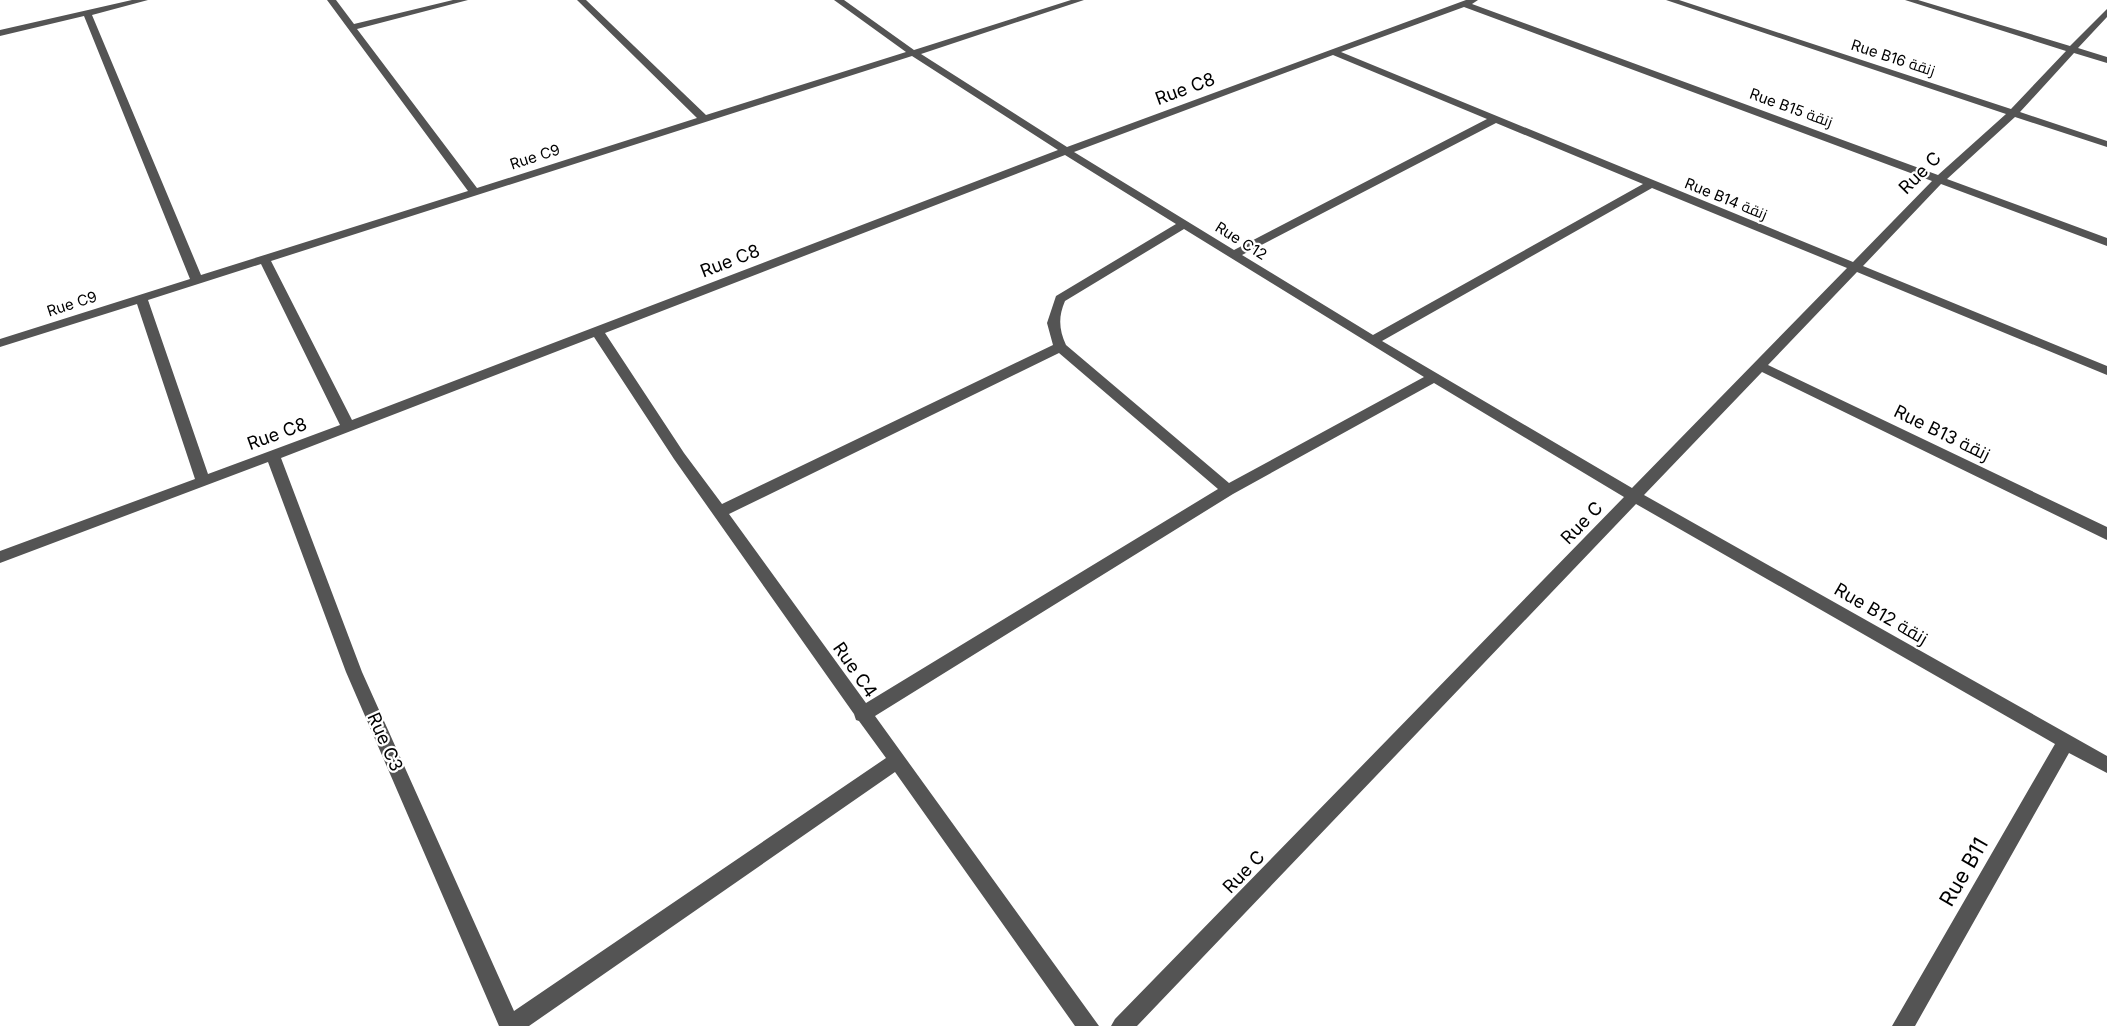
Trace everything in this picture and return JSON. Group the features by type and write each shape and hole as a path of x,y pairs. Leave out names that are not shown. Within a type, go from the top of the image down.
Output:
{"street":[{"path":"0,33 144,0"},
{"path":"331,0 475,192"},
{"path":"350,28 464,0"},
{"path":"580,0 704,119"},
{"name":"Rue C12","path":"838,0 913,53 1066,151 1373,341 1635,497"},
{"name":"Rue C9","path":"0,343 1080,0"},
{"name":"Rue B16 زنقة","path":"1670,0 2107,144"},
{"path":"1909,0 2107,60"},
{"name":"Rue C8","path":"0,557 348,427 1066,151 1470,2"},
{"name":"Rue B15 زنقة","path":"1470,2 2107,242"},
{"name":"Rue C","path":"1122,1026 1940,179 2013,113 2107,12"},
{"path":"87,13 197,280"},
{"name":"Rue B14 زنقة","path":"1335,53 2107,371"},
{"path":"1234,254 1494,120"},
{"path":"1373,341 1650,184"},
{"path":"1184,224 1060,299 1053,312 1052,330 1060,347 1228,490"},
{"path":"265,260 348,427"},
{"path":"141,298 203,480"},
{"name":"Rue C4","path":"597,331 719,512 862,715 1088,1026"},
{"path":"719,512 1060,347"},
{"name":"Rue B13 زنقة","path":"1760,366 2107,534"},
{"path":"862,715 1228,490 1434,376"},
{"name":"Rue C3","path":"272,454 354,672 511,1026"},
{"name":"Rue B12 زنقة","path":"1635,497 2107,765"},
{"name":"Rue B11","path":"1903,1026 2066,742"},
{"path":"511,1026 896,761"}]}
